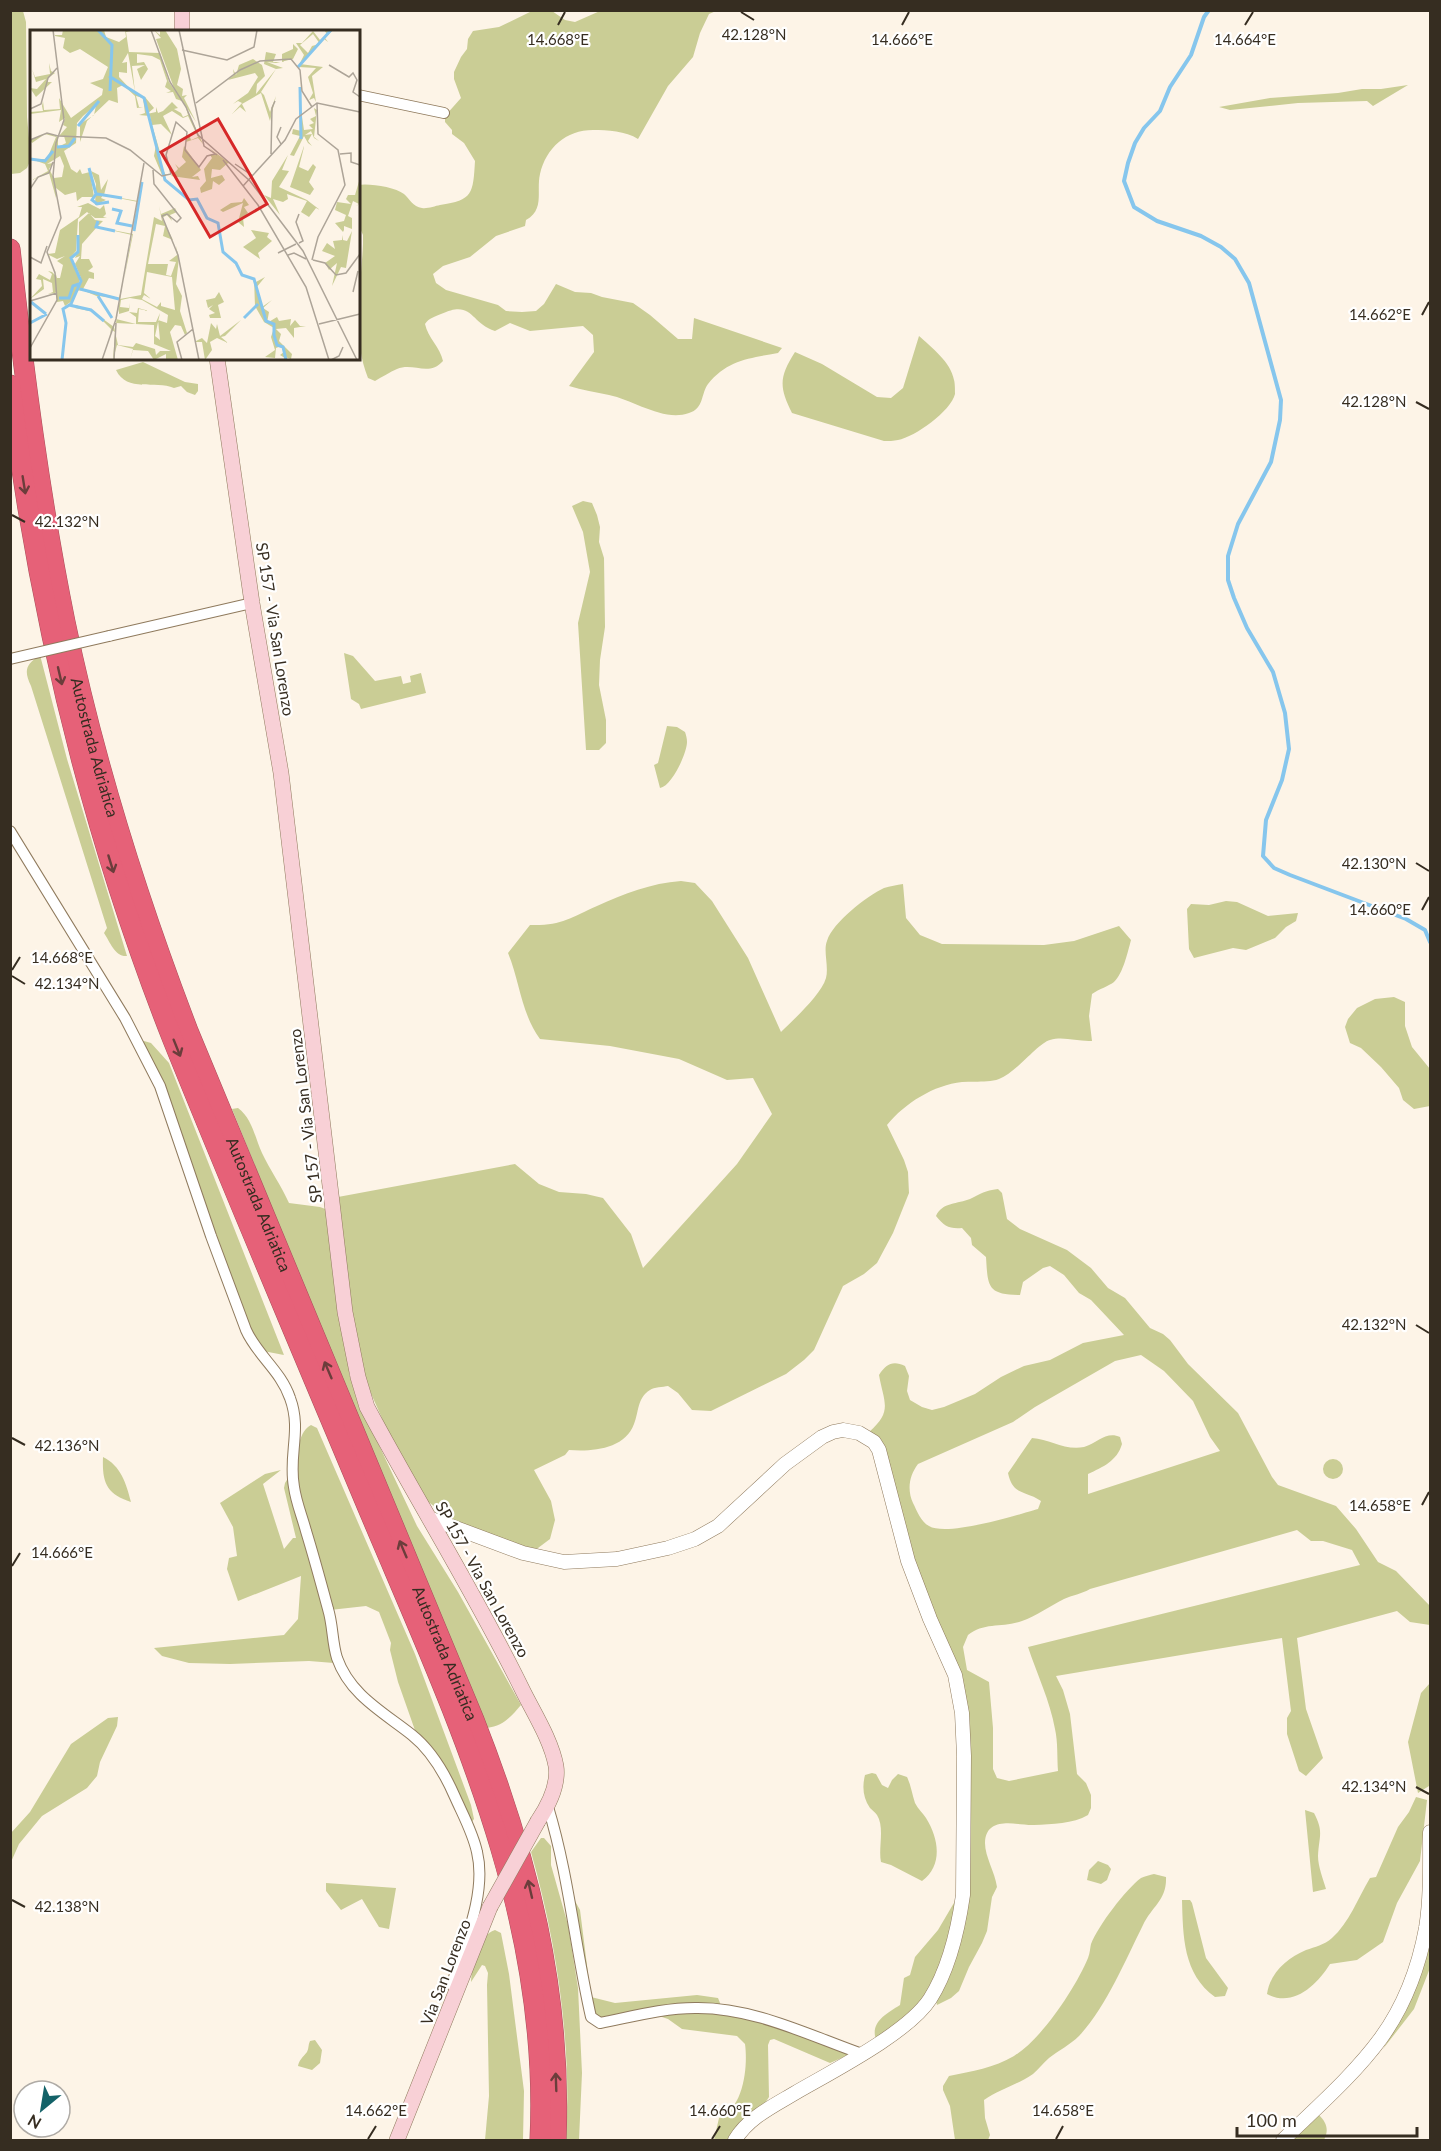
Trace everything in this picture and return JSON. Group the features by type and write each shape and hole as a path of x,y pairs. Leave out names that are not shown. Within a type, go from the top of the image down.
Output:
{"highway":[{"name":"Autostrada Adriatica","path":"10,249 34,439 55,572 85,708 118,829 150,931 188,1032 470,1709 511,1821 525,1868 547,1978 555,2058 556,2140"},
{"name":"Autostrada Adriatica","path":"10,385 30,526 59,673 97,819 127,913 156,996 194,1092 468,1747 506,1860 522,1926 532,1983 539,2060 540,2140"}],"main road":[{"path":"182,10 182,30"},
{"name":"SP 157 - Via San Lorenzo","path":"217,360 252,603 283,784 345,1312 358,1377 367,1407 508,1660 550,1746 556,1767 553,1794 548,1807 538,1821"},
{"name":"Via San Lorenzo","path":"397,2140 457,1995 490,1907 538,1821"}],"street":[{"path":"360,94 444,112"},
{"path":"10,659 252,603"},
{"path":"10,831 124,1018 160,1086 246,1330 252,1343 278,1372 290,1397 297,1422 292,1464 294,1487 329,1613 332,1638 343,1670 355,1688 378,1711 419,1741 437,1763 469,1827 477,1852 480,1877 478,1894 452,1984 457,1995"},
{"path":"429,1518 513,1549 554,1560 564,1562 617,1559 668,1548 695,1539 718,1526 763,1483 822,1437 843,1431 859,1432 874,1442 882,1461 908,1561 930,1619 955,1674 962,1713 963,1895 956,1935 941,1976 929,2000 905,2023 862,2054 772,2106 742,2128 735,2140"},
{"path":"548,1807 568,1885 591,2017 600,2023 660,2011 696,2008 748,2014 862,2054"},
{"path":"1283,2140 1359,2064 1381,2038 1399,2010 1414,1974 1426,1927 1431,1832"}],"green space":[{"path":"10,11 23,11 26,22 30,161 27,168 20,173 11,174"},
{"path":"532,11 552,11 565,20 575,22 600,11 716,11 709,14 700,33 693,57 668,86 638,139 622,133 593,130 574,133 566,137 547,156 540,174 538,205 532,216 526,220 525,226 496,236 470,257 443,266 433,274 436,283 446,290 498,305 506,311 536,311 544,304 556,284 575,292 591,293 633,303 678,339 692,339 694,318 782,348 778,353 740,361 723,370 708,384 700,404 694,411 679,415 659,413 619,398 569,386 594,352 593,335 583,326 530,331 510,323 495,331 471,314 459,309 434,317 425,324 443,361 438,366 427,369 403,367 375,381 368,378 360,345 363,235 360,228 360,185 395,189 416,206 422,208 459,201 469,194 472,188 475,161 464,143 452,134 452,130 445,122 445,116 461,98 454,79 454,72 467,49 468,39 473,31 499,27"},
{"path":"1408,85 1373,106 1367,101 1298,103 1230,110 1219,107 1270,98"},
{"path":"919,336 949,367 954,381 955,394 940,415 914,434 905,438 884,441 792,413 785,396 783,382 786,368 795,352 822,364 877,397 891,398 903,388"},
{"path":"143,362 185,382 198,384 198,391 195,395 187,392 181,386 174,388 134,384 121,377 116,370"},
{"path":"583,501 592,503 597,515 600,527 599,542 604,558 605,627 599,685 606,720 606,743 599,750 586,750 578,623 590,572 583,532 572,506"},
{"path":"344,653 353,656 375,681 401,676 403,684 411,682 410,676 421,673 426,693 361,709 359,704 351,699"},
{"path":"40,655 67,759 127,956 116,952 104,933 107,928 27,676 29,665"},
{"path":"667,726 677,727 685,732 687,742 678,768 669,782 660,788 654,765 658,763"},
{"path":"681,881 695,883 712,901 748,958 781,1032 823,985 827,973 826,945 830,934 860,903 884,888 903,884 906,918 920,935 942,944 1044,945 1074,941 1119,926 1131,940 1120,974 1112,983 1092,994 1089,1016 1092,1041 1060,1039 1045,1042 999,1079 962,1082 931,1091 902,1109 887,1125 908,1172 909,1193 893,1233 877,1263 864,1274 843,1286 814,1350 786,1374 711,1411 692,1410 678,1393 668,1386 652,1389 643,1397 630,1432 616,1444 597,1449 569,1450 565,1455 534,1470 551,1501 555,1520 550,1539 534,1551 454,1521 423,1498 385,1425 369,1389 361,1362 338,1197 515,1164 539,1184 559,1192 603,1198 631,1234 643,1268 737,1164 772,1114 753,1078 727,1080 679,1059 610,1046 540,1039 529,1019 508,953 530,925 558,923 617,897 659,884"},
{"path":"1226,901 1237,902 1268,916 1298,913 1296,921 1275,938 1246,950 1233,948 1194,958 1189,949 1187,909 1191,904 1209,905"},
{"path":"1394,997 1405,1002 1405,1026 1412,1047 1430,1069 1430,1106 1414,1109 1403,1100 1399,1088 1381,1067 1361,1048 1350,1043 1345,1027 1357,1008 1375,999"},
{"path":"144,1041 151,1043 169,1063 284,1355 263,1351 257,1346 142,1045"},
{"path":"238,1108 250,1123 262,1153 289,1203 328,1210 349,1374 361,1407 417,1526 458,1592 521,1705 510,1717 498,1725 487,1728 340,1377 232,1109"},
{"path":"998,1189 1002,1193 1007,1219 1020,1229 1067,1250 1091,1268 1108,1288 1125,1298 1150,1328 1170,1340 1188,1364 1238,1413 1278,1485 1336,1506 1356,1529 1378,1562 1396,1571 1430,1606 1430,1625 1410,1622 1397,1611 1297,1638 1306,1709 1323,1758 1306,1776 1299,1771 1287,1734 1287,1718 1291,1711 1282,1638 1056,1676 1070,1714 1077,1774 1086,1783 1091,1795 1091,1808 1088,1815 1069,1822 1034,1825 1004,1824 991,1828 987,1834 985,1848 997,1887 992,1897 987,1931 959,1991 937,2005 935,1996 967,1897 971,1835 968,1732 869,1432 877,1425 884,1412 879,1375 890,1364 897,1363 905,1366 909,1376 907,1391 910,1400 932,1410 975,1394 1001,1377 1024,1366 1050,1360 1083,1343 1124,1335 1091,1300 1079,1293 1064,1275 1050,1266 1043,1268 1023,1282 1020,1295 1001,1293 991,1286 987,1275 986,1257 972,1245 971,1238 962,1228 947,1226 936,1216 946,1206","holes":["1141,1355 1164,1371 1193,1401 1210,1437 1220,1451 1088,1494 1088,1474 1104,1466 1117,1455 1122,1444 1120,1437 1106,1436 1089,1445 1077,1448 1032,1438 1008,1473 1016,1489 1041,1501 1038,1509 982,1524 951,1529 938,1529 929,1526 921,1519 911,1498 910,1488 913,1473 918,1464 1013,1422 1115,1361","1297,1530 1311,1541 1323,1541 1352,1550 1360,1565 1028,1647 1053,1719 1057,1739 1058,1771 1009,1781 997,1778 993,1769 993,1728 989,1682 967,1670 963,1647 968,1635 981,1628 1022,1621 1064,1599 1090,1589"]},
{"path":"311,1425 317,1428 415,1654 471,1805 474,1819 470,1824 417,1736 398,1682 390,1650 391,1643 379,1612 366,1606 330,1610 296,1478 298,1446 305,1430"},
{"path":"103,1457 118,1470 125,1482 131,1502 116,1495 107,1486 103,1473"},
{"path":"1333,1459 1340,1462 1343,1469 1340,1476 1333,1479 1326,1476 1323,1469 1326,1462"},
{"path":"281,1470 263,1484 284,1549 293,1538 296,1538 284,1488 290,1475 323,1605 334,1663 309,1661 189,1663 162,1656 154,1648 284,1635 298,1619 301,1576 238,1601 227,1569 229,1558 237,1556 233,1527 220,1503 265,1474"},
{"path":"1430,1683 1429,1786 1418,1793 1408,1742 1421,1693"},
{"path":"118,1717 117,1726 100,1762 97,1776 87,1788 42,1816 19,1844 11,1862 11,1833 30,1812 71,1744 108,1718"},
{"path":"876,1774 882,1785 888,1788 898,1774 907,1777 915,1803 934,1834 936,1860 929,1875 922,1881 881,1862 879,1820 870,1808 864,1792 865,1775"},
{"path":"1416,1797 1427,1800 1420,1861 1397,1903 1383,1942 1357,1960 1330,1964 1318,1980 1295,1996 1277,1998 1267,1994 1272,1979 1280,1967 1299,1953 1329,1940 1338,1932 1370,1878 1376,1877 1398,1827"},
{"path":"1305,1810 1314,1813 1319,1825 1318,1860 1326,1889 1313,1892"},
{"path":"541,1838 544,1838 551,1846 551,1865 568,1925 578,1988 582,2073 579,2140 566,2140 567,2067 560,1994 548,1922 531,1852"},
{"path":"1098,1861 1108,1865 1111,1869 1107,1880 1101,1884 1087,1880 1089,1870"},
{"path":"1154,1874 1166,1877 1164,1892 1143,1925 1106,1998 1089,2025 1076,2039 1049,2058 1033,2074 984,2100 985,2118 990,2135 988,2140 955,2140 950,2106 943,2090 949,2076 983,2069 1006,2060 1036,2038 1057,2012 1075,1983 1088,1958 1091,1944 1106,1918 1135,1883 1141,1878"},
{"path":"326,1883 396,1888 389,1929 379,1927 362,1899 341,1910 326,1891"},
{"path":"570,1892 580,1910 591,1997 615,2003 697,1995 718,1998 722,2008 602,2019 593,2014"},
{"path":"958,1896 942,1970 922,2006 876,2040 877,2023 900,2005 904,1978 910,1975 915,1957 938,1930"},
{"path":"1182,1900 1190,1900 1192,1903 1206,1958 1228,1988 1225,1996 1215,1997 1204,1988 1191,1966 1184,1940"},
{"path":"1430,1910 1430,1968 1414,2009 1383,2049 1398,2024"},
{"path":"495,1930 501,1933 509,1974 524,2091 523,2140 485,2140 489,2096 488,1973 485,1966 482,1965 471,1982 480,1944 489,1933"},
{"path":"700,2012 747,2017 853,2053 830,2063 774,2039 770,2040 768,2045 769,2097 734,2140 714,2140 719,2118 727,2113 739,2096 745,2074 745,2044 737,2036 682,2029 668,2019 656,2015"},
{"path":"315,2040 322,2050 320,2063 312,2070 298,2066 307,2052 310,2041"},
{"path":"1319,2115 1326,2127 1324,2140 1293,2140"}],"waterway":[{"path":"1209,10 1204,17 1191,55 1170,87 1160,111 1144,128 1135,143 1124,181 1134,207 1157,221 1201,236 1221,247 1235,259 1249,283 1281,400 1280,420 1271,462 1238,524 1228,556 1228,580 1234,598 1247,628 1273,672 1285,713 1289,749 1282,780 1266,820 1263,856 1274,868 1406,919 1425,930 1430,942"}]}
